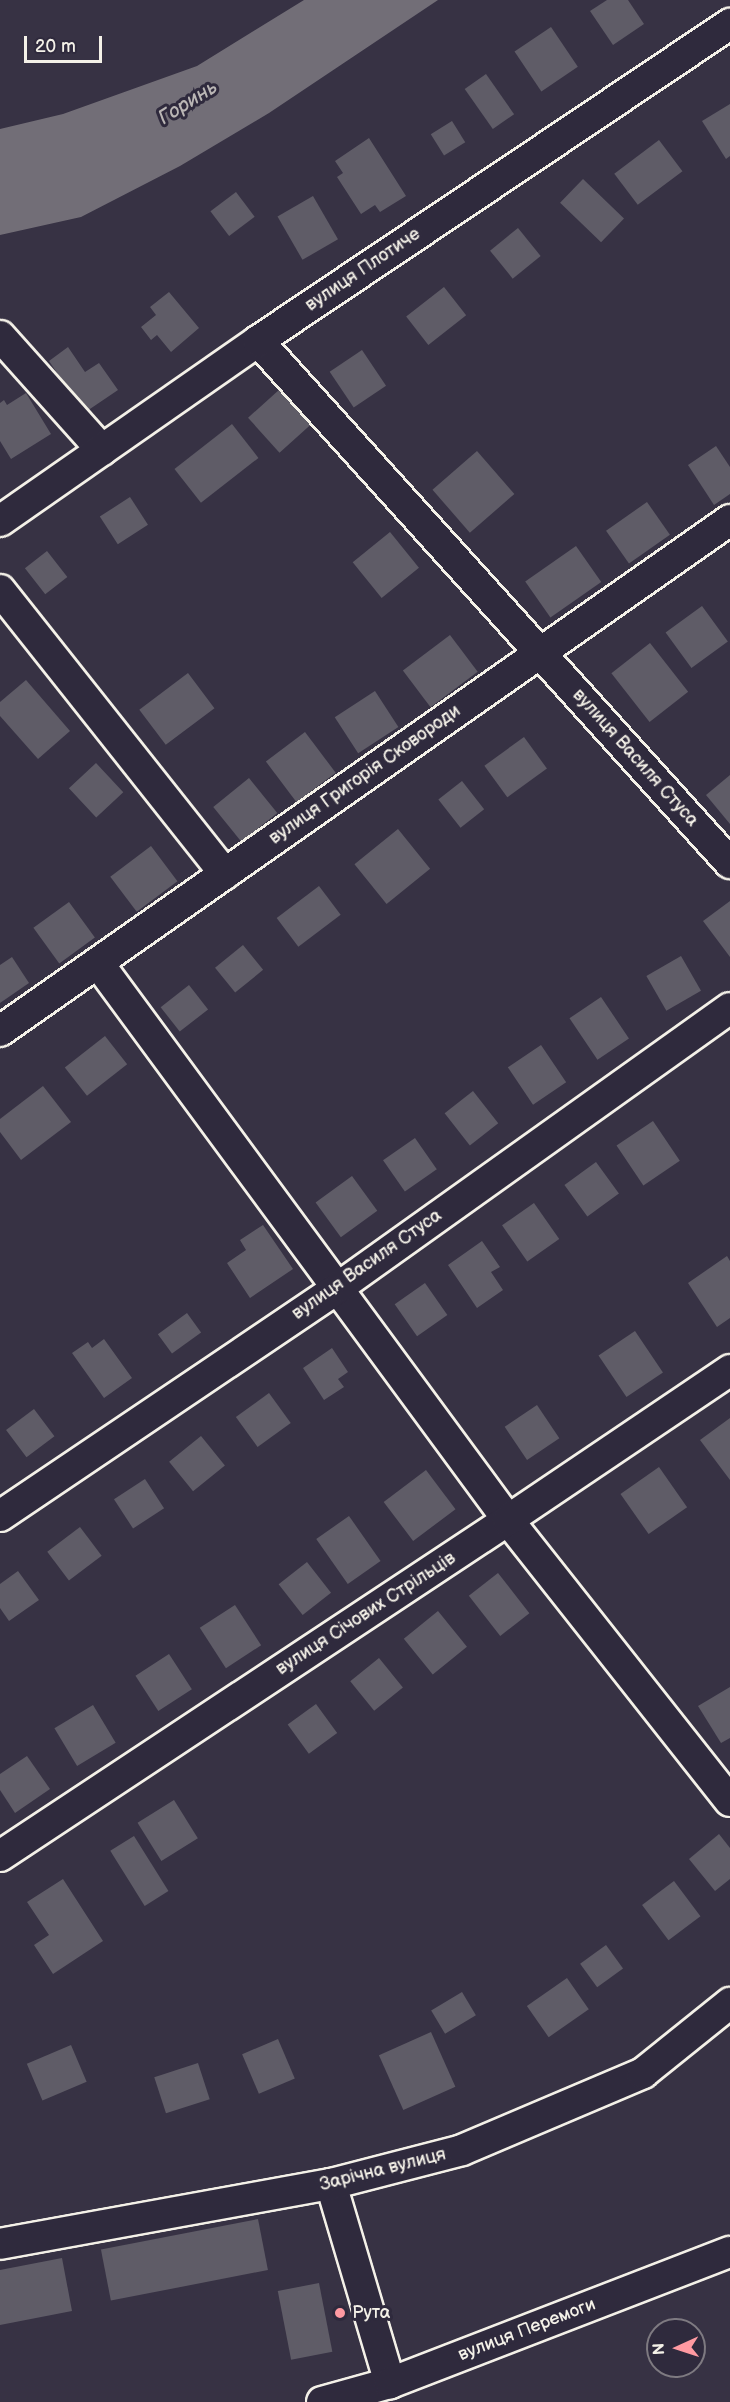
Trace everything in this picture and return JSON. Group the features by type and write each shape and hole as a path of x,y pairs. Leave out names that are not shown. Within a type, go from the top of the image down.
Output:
{"street":[{"name":"вулиця Плотиче","path":"0,521 258,341 730,24"},
{"path":"0,336 102,450"},
{"name":"вулиця Василя Стуса","path":"258,341 730,863"},
{"name":"вулиця Григорія Сковороди","path":"0,1031 730,520"},
{"path":"0,590 225,874"},
{"path":"98,963 339,1287 508,1520 730,1801"},
{"name":"вулиця Василя Стуса","path":"0,1516 339,1287 730,1008"},
{"name":"вулиця Січових Стрільців","path":"0,1856 508,1520 730,1370"},
{"name":"Зарічна вулиця","path":"0,2244 331,2184 462,2150 643,2073 730,2002"},
{"path":"331,2184 390,2383"},
{"name":"вулиця Перемоги","path":"322,2402 390,2383 730,2252"}],"water":[{"name":"Горинь","path":"304,0 438,0 269,113 180,166 81,217 0,235 0,129 63,114 197,66"}],"building":[{"path":"607,0 628,0 644,24 613,45 590,11"},
{"path":"551,27 578,67 541,91 515,52"},
{"path":"486,74 514,114 493,129 465,89"},
{"path":"730,104 730,156 726,159 702,121"},
{"path":"452,121 465,142 444,155 431,134"},
{"path":"369,138 406,196 380,212 375,205 361,214 337,177 343,173 335,161"},
{"path":"659,140 682,171 638,205 614,174"},
{"path":"583,179 624,219 601,242 560,203"},
{"path":"236,192 255,217 229,236 210,211"},
{"path":"313,196 338,239 302,260 277,216"},
{"path":"518,228 541,256 513,279 490,251"},
{"path":"444,287 466,315 428,345 406,317"},
{"path":"169,292 199,328 171,352 157,335 151,340 141,327 156,315 150,307"},
{"path":"68,347 85,372 99,363 118,390 84,413 49,361"},
{"path":"362,350 386,386 354,407 330,372"},
{"path":"280,389 311,424 279,453 248,418"},
{"path":"26,393 51,434 11,459 0,441 0,403 4,400 7,405"},
{"path":"232,424 258,458 201,503 174,469"},
{"path":"716,446 730,467 730,494 714,505 688,465"},
{"path":"477,451 514,494 470,533 432,490"},
{"path":"130,497 148,525 118,544 100,517"},
{"path":"647,502 670,535 629,563 606,531"},
{"path":"390,532 419,568 382,598 353,562"},
{"path":"576,546 601,582 550,618 525,582"},
{"path":"47,551 67,577 45,594 25,568"},
{"path":"702,606 728,642 691,668 666,632"},
{"path":"450,635 478,672 431,707 403,671"},
{"path":"650,643 688,692 650,722 611,673"},
{"path":"188,673 214,708 166,745 139,710"},
{"path":"26,680 70,731 38,759 0,716 0,702"},
{"path":"375,691 398,727 358,753 335,717"},
{"path":"305,732 336,773 297,802 266,761"},
{"path":"524,737 547,769 507,797 484,766"},
{"path":"96,763 123,792 96,817 69,788"},
{"path":"730,775 730,824 706,795"},
{"path":"249,778 277,813 242,842 213,807"},
{"path":"462,781 484,809 461,828 438,799"},
{"path":"398,829 430,869 387,904 354,864"},
{"path":"151,846 177,881 137,912 110,877"},
{"path":"319,886 341,915 298,947 277,918"},
{"path":"730,901 730,957 703,921"},
{"path":"69,902 95,938 59,963 33,928"},
{"path":"243,945 263,970 235,993 215,968"},
{"path":"681,956 701,991 666,1011 646,976"},
{"path":"12,957 29,983 0,1003 0,965"},
{"path":"189,985 208,1009 180,1032 161,1007"},
{"path":"601,997 629,1038 597,1060 569,1018"},
{"path":"105,1036 127,1064 87,1096 65,1067"},
{"path":"541,1045 566,1082 533,1105 508,1067"},
{"path":"43,1086 71,1122 21,1160 0,1132 0,1119"},
{"path":"473,1091 498,1123 470,1145 445,1113"},
{"path":"653,1121 680,1161 643,1185 617,1146"},
{"path":"415,1138 437,1169 405,1191 383,1160"},
{"path":"596,1162 619,1194 587,1216 564,1185"},
{"path":"352,1176 377,1211 341,1237 316,1202"},
{"path":"534,1203 559,1239 527,1261 502,1225"},
{"path":"263,1225 293,1269 250,1298 227,1263 246,1250 240,1240"},
{"path":"482,1241 500,1267 491,1272 503,1290 477,1308 448,1265"},
{"path":"727,1256 730,1261 730,1318 717,1327 688,1283"},
{"path":"425,1283 447,1315 417,1336 395,1304"},
{"path":"187,1313 201,1332 172,1354 158,1334"},
{"path":"635,1331 663,1372 626,1397 599,1356"},
{"path":"104,1339 132,1378 104,1398 72,1353 88,1342 92,1348"},
{"path":"332,1348 348,1372 338,1379 344,1387 324,1400 303,1368"},
{"path":"269,1393 291,1423 258,1447 236,1417"},
{"path":"537,1405 559,1438 527,1460 505,1427"},
{"path":"34,1409 54,1436 27,1457 6,1430"},
{"path":"730,1418 730,1480 700,1440"},
{"path":"201,1436 225,1466 193,1491 169,1462"},
{"path":"659,1467 687,1507 649,1534 620,1494"},
{"path":"426,1470 455,1509 413,1541 384,1502"},
{"path":"145,1479 164,1508 133,1529 114,1499"},
{"path":"349,1516 381,1561 348,1584 316,1539"},
{"path":"80,1527 102,1556 69,1580 47,1552"},
{"path":"307,1562 331,1593 303,1615 279,1584"},
{"path":"18,1571 39,1600 9,1621 0,1608 0,1584"},
{"path":"498,1573 529,1613 500,1636 469,1596"},
{"path":"235,1605 261,1645 226,1668 200,1628"},
{"path":"438,1611 467,1647 433,1674 404,1639"},
{"path":"169,1654 192,1689 158,1711 135,1676"},
{"path":"379,1658 403,1688 374,1711 350,1681"},
{"path":"730,1687 730,1738 721,1743 698,1706"},
{"path":"316,1704 337,1733 309,1754 288,1725"},
{"path":"93,1705 116,1743 77,1766 54,1728"},
{"path":"27,1756 50,1789 15,1813 0,1790 0,1774"},
{"path":"174,1800 198,1838 161,1861 138,1823"},
{"path":"719,1834 730,1848 730,1879 715,1891 689,1859"},
{"path":"134,1836 168,1891 145,1906 110,1851"},
{"path":"63,1879 103,1941 53,1974 34,1945 49,1935 27,1902"},
{"path":"674,1881 700,1916 669,1940 642,1905"},
{"path":"606,1945 623,1968 597,1987 580,1964"},
{"path":"567,1978 589,2009 549,2037 527,2006"},
{"path":"462,1992 476,2015 445,2034 431,2011"},
{"path":"431,2032 455,2087 403,2110 379,2055"},
{"path":"278,2039 295,2079 259,2094 242,2054"},
{"path":"71,2045 87,2082 42,2101 27,2064"},
{"path":"198,2063 210,2099 166,2113 154,2077"},
{"path":"258,2219 268,2270 111,2301 101,2250"},
{"path":"62,2258 72,2311 0,2325 0,2270"},
{"path":"319,2283 332,2352 291,2360 278,2291"}],"place":[{"name":"Рута","path":"340,2313"}]}
